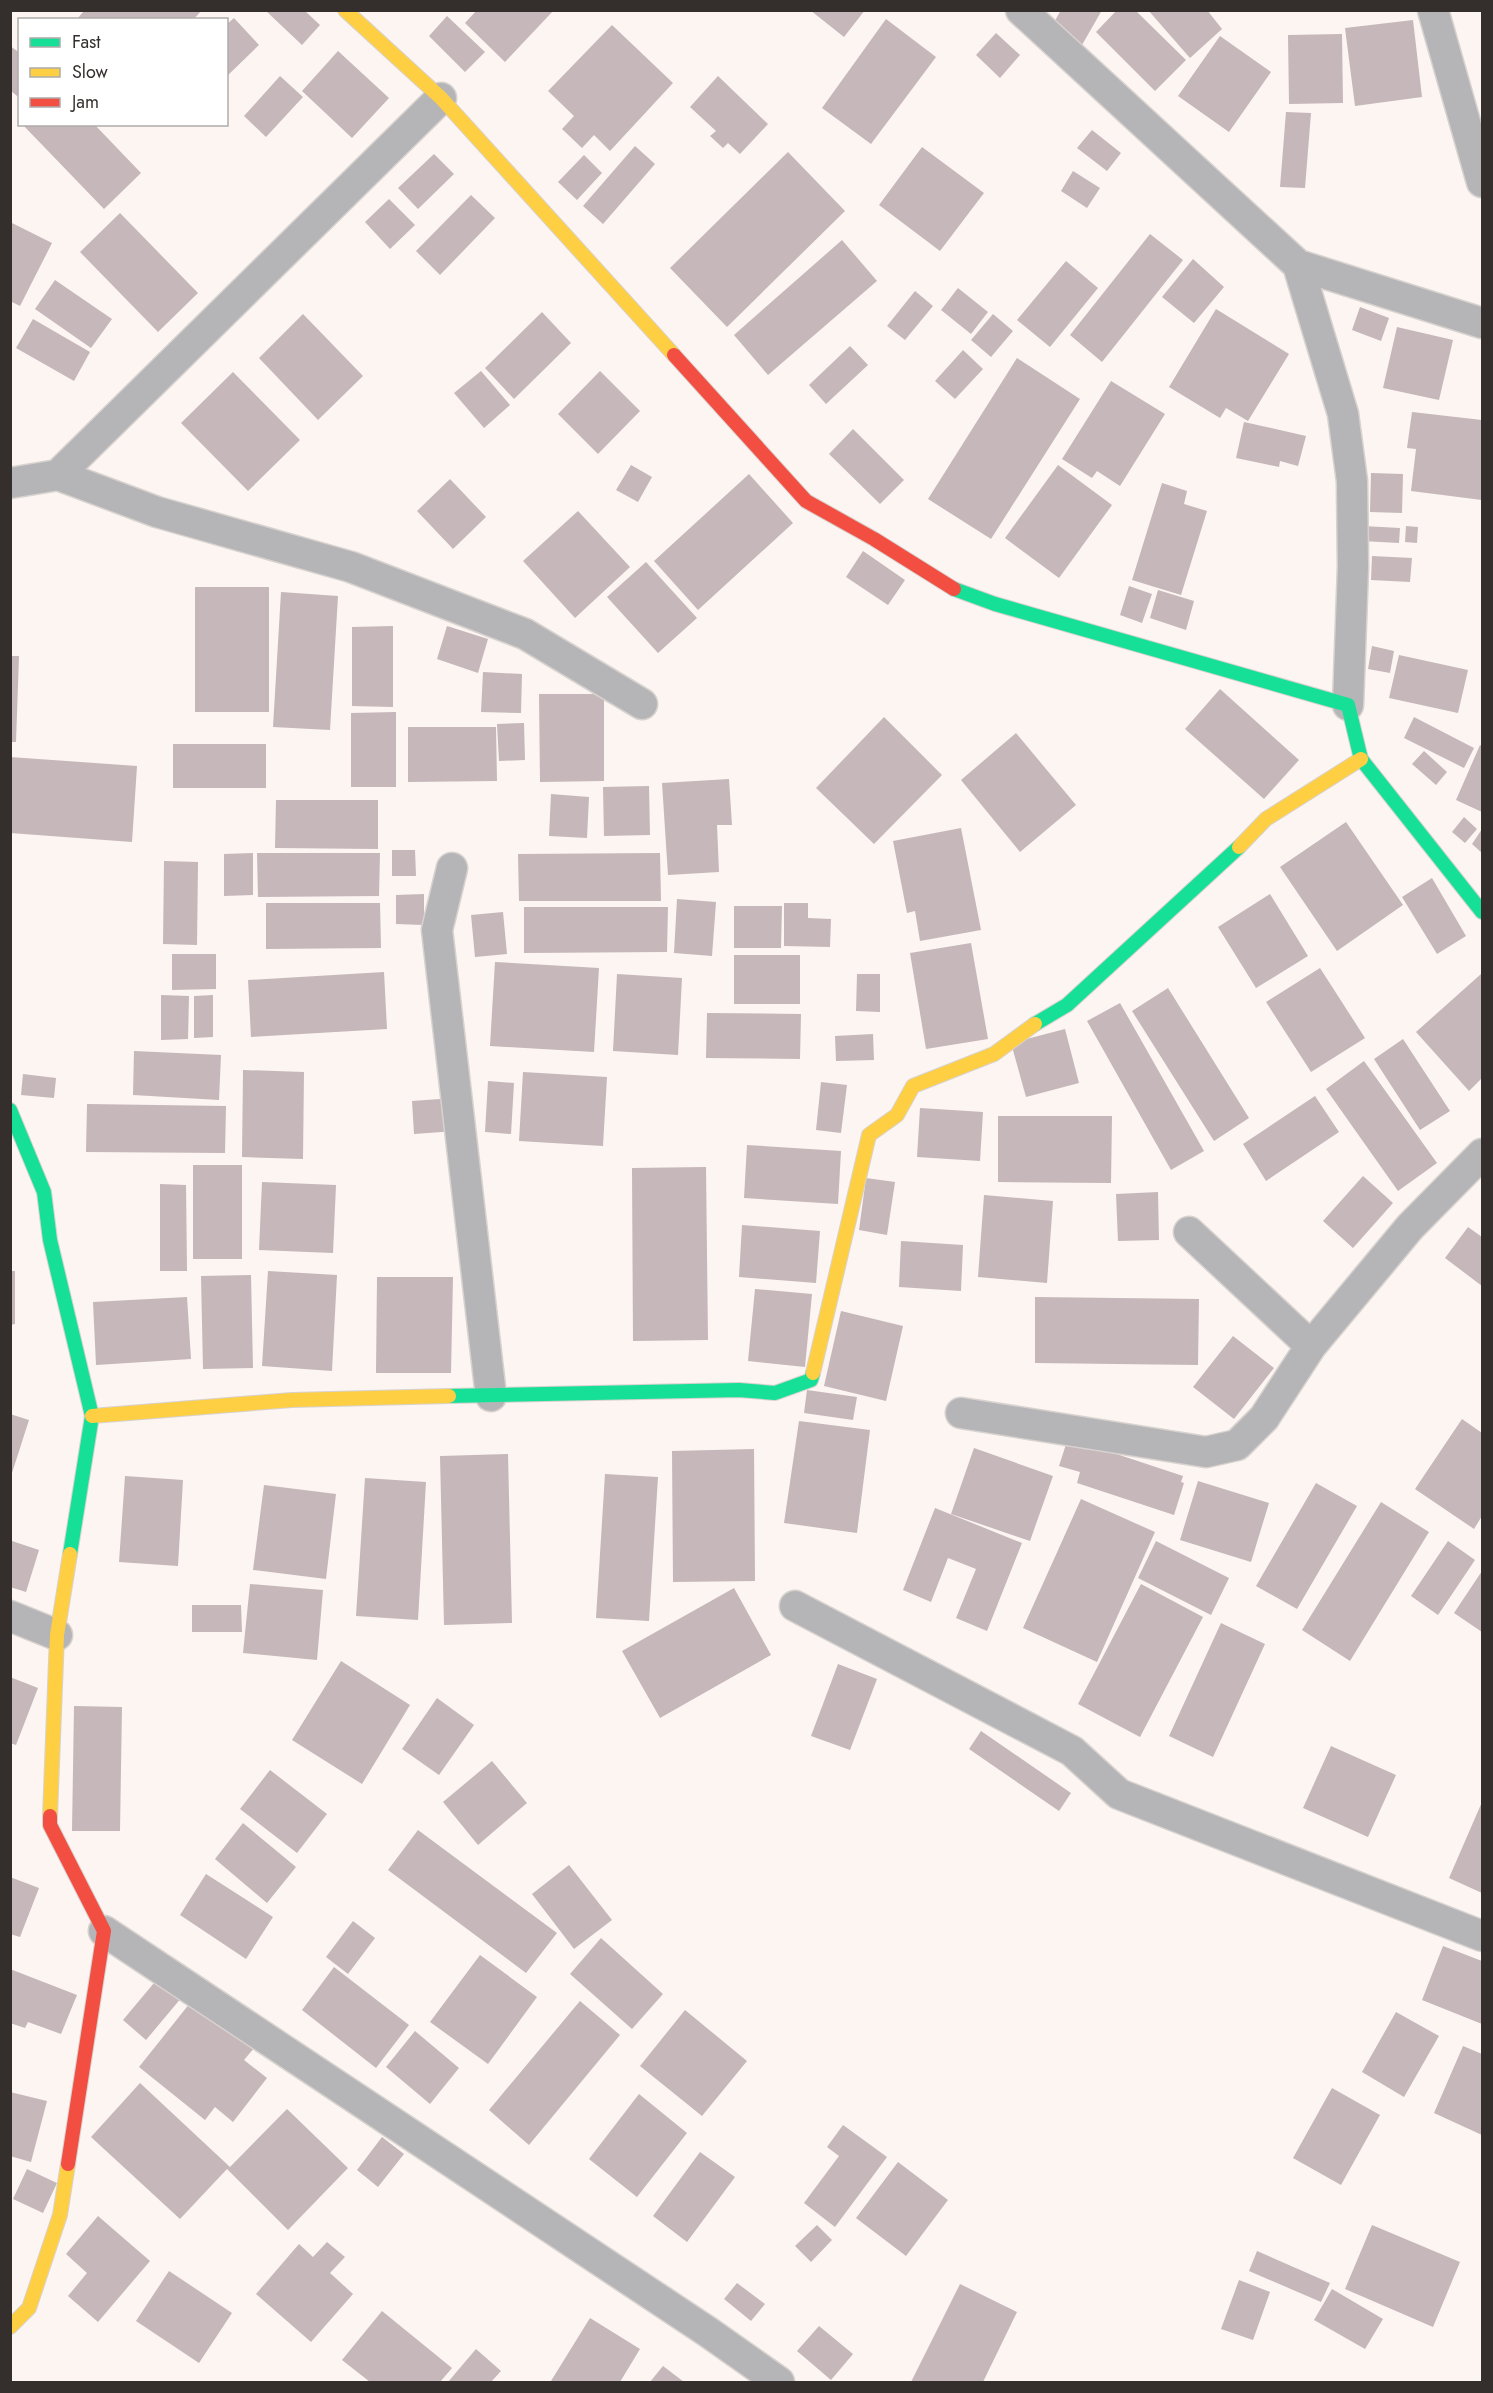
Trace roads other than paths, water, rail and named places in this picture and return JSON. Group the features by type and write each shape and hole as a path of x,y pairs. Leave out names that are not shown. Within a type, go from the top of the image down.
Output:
{"street":[{"path":"345,10 441,98 806,501 874,539 950,588 995,604 1348,705"},
{"path":"1021,10 1298,265 1482,323"},
{"path":"1433,10 1482,182"},
{"path":"58,475 441,98"},
{"path":"1298,265 1343,414 1352,481 1353,567 1348,705 1361,759 1482,912"},
{"path":"10,483 58,475 157,512 351,567 525,634 642,704"},
{"path":"92,1416 292,1400 739,1390 775,1393 811,1380 869,1135 897,1114 914,1086 994,1054 1043,1018 1067,1005 1229,857 1266,819 1361,759"},
{"path":"452,868 437,930 491,1396"},
{"path":"10,1110 44,1192 50,1240 92,1416 57,1635 50,1825 104,1931 708,2332 779,2382"},
{"path":"961,1413 1206,1452 1237,1445 1264,1418 1311,1346 1410,1227 1482,1154"},
{"path":"1189,1232 1311,1346"},
{"path":"795,1606 1072,1751 1119,1794 1482,1936"},
{"path":"10,1616 57,1635"},
{"path":"10,2326 29,2308 60,2215 104,1931"}]}
